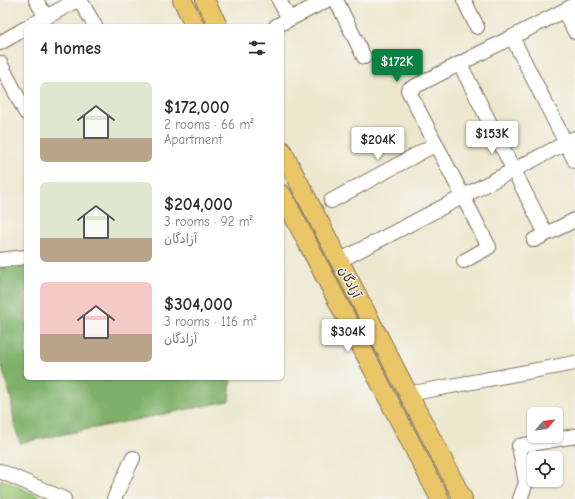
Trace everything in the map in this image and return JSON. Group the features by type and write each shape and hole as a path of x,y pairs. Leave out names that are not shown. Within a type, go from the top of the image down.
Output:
{"main road":[{"path":"182,0 194,24"},
{"path":"205,0 217,24"},
{"name":"آزادگان","path":"284,154 463,499"},
{"name":"آزادگان","path":"284,202 440,499"}],"street":[{"path":"36,0 46,17"},
{"path":"34,24 77,0"},
{"path":"80,0 94,24"},
{"path":"279,0 289,19"},
{"path":"280,24 327,0"},
{"path":"336,0 364,58"},
{"path":"464,0 477,27"},
{"path":"464,261 489,247 408,90 570,8 575,32"},
{"path":"0,43 24,29"},
{"path":"512,37 570,141 575,161"},
{"path":"0,63 24,109"},
{"path":"460,64 514,170 540,237 575,220"},
{"path":"339,261 570,141"},
{"path":"331,200 436,144"},
{"path":"0,260 24,257"},
{"path":"408,394 575,363"},
{"path":"520,499 526,483 519,446 575,436"},
{"path":"114,499 133,458"},
{"path":"0,471 64,499"}],"green space":[{"path":"24,264 24,380 231,380 229,401 20,443 14,424 11,398 0,361 0,267"},
{"path":"0,479 45,499 0,499"}]}
